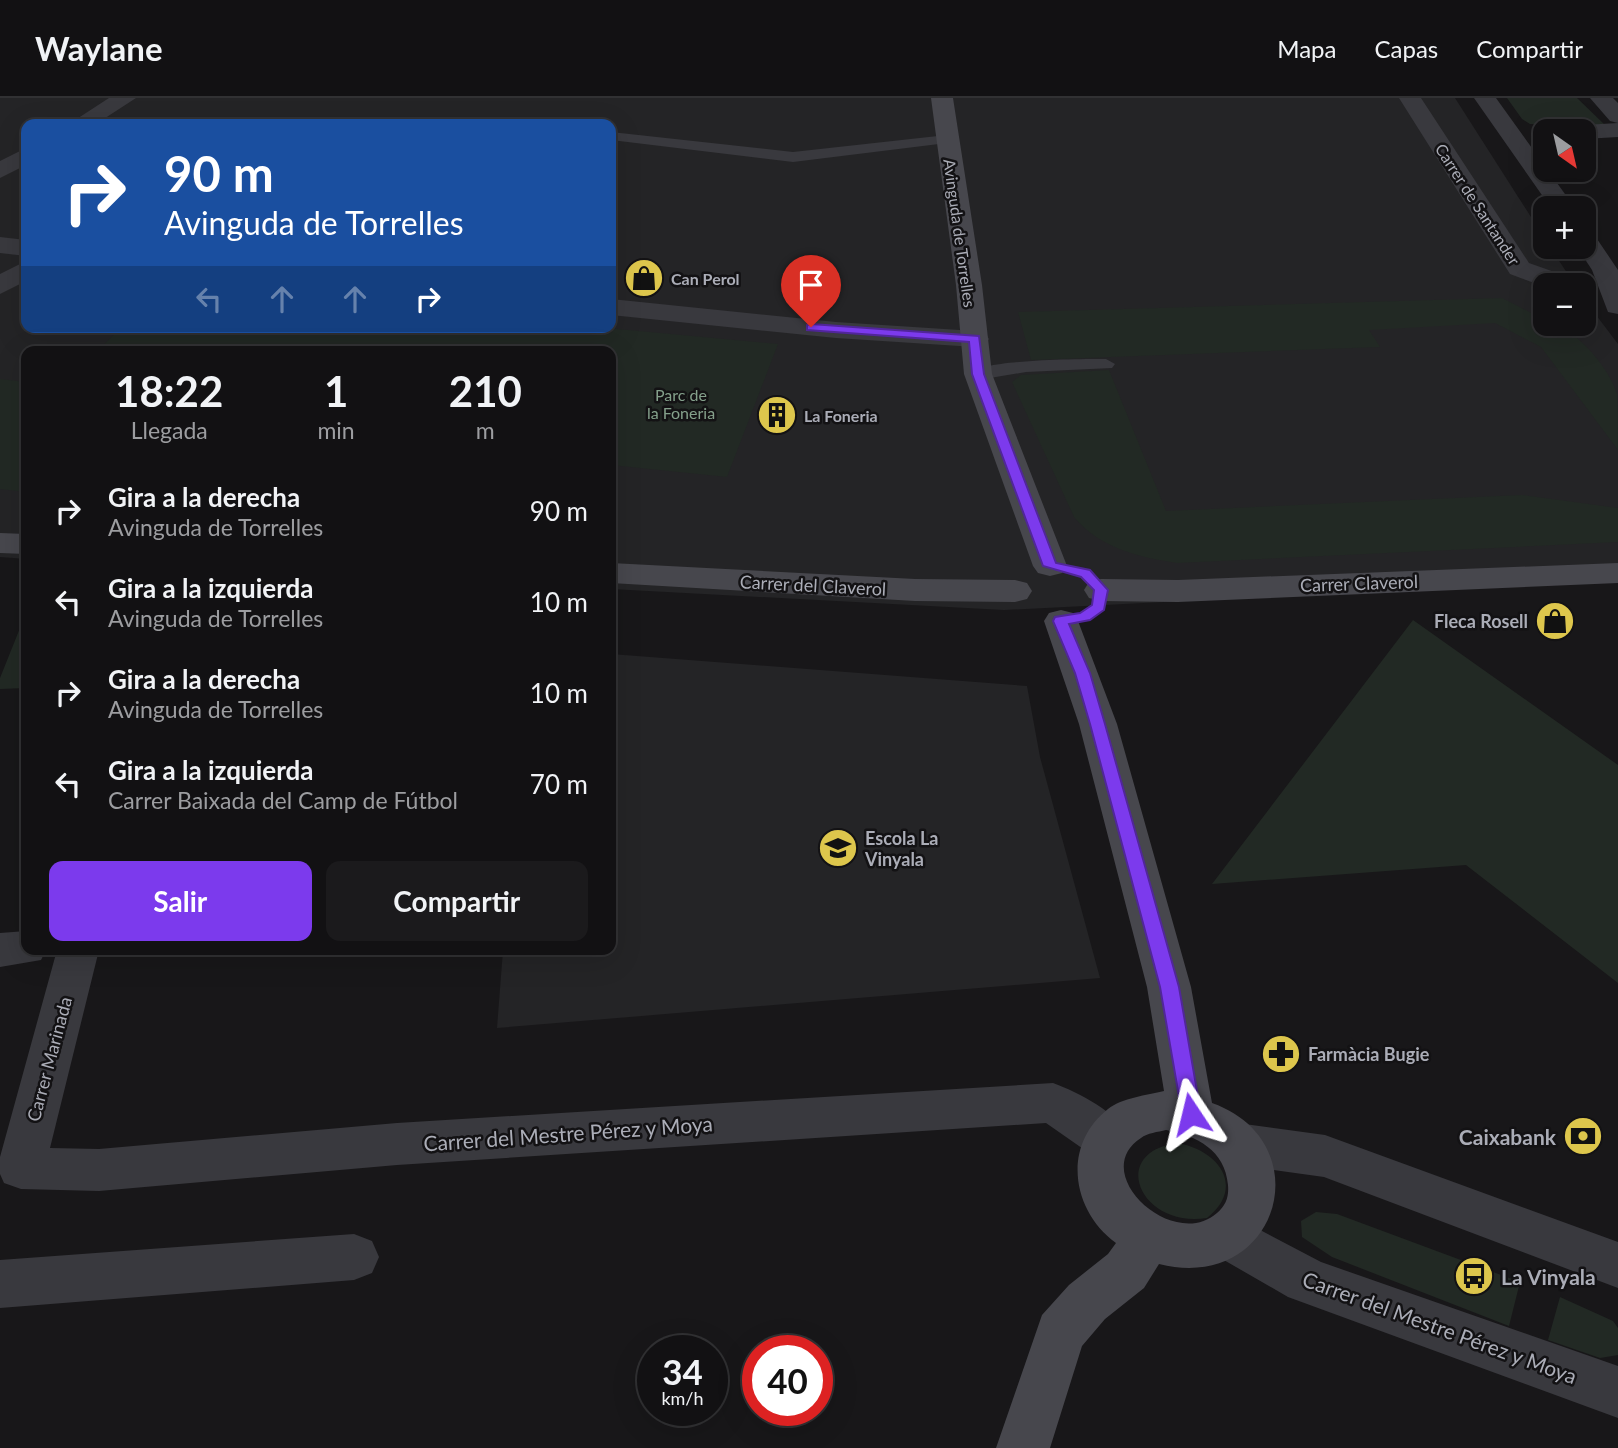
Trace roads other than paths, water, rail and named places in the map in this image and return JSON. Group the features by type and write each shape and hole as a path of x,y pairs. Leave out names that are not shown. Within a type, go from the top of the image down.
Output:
{"street":[{"path":"89,119 125,98"},
{"name":"Avinguda de Torrelles","path":"942,98 978,374 1050,566"},
{"name":"Carrer de Santander","path":"1410,98 1519,268 1533,273"},
{"path":"1485,98 1523,135 1556,196"},
{"path":"1601,98 1618,116"},
{"path":"1596,131 1618,130"},
{"path":"0,171 21,158"},
{"path":"0,245 21,247"},
{"path":"1596,256 1615,293 1596,292"},
{"path":"0,286 21,272"},
{"path":"616,308 836,330 975,339"},
{"path":"0,543 21,544"},
{"path":"1050,566 1085,573 1101,590 1099,606 1084,617 1060,621 1038,616 1026,609 1015,591 1019,579 1027,572 1050,566"},
{"name":"Carrer del Claverol","path":"616,573 915,590 1015,591"},
{"name":"Carrer Claverol","path":"1101,590 1178,591 1618,573"},
{"path":"1060,621 1082,673 1098,724 1170,987 1191,1114"},
{"path":"0,950 21,948"},
{"name":"Carrer Marinada","path":"21,1168 77,955"},
{"name":"Carrer del Mestre Pérez y Moya","path":"21,1168 99,1170 397,1144 1054,1103 1106,1138"},
{"path":"1166,1110 1191,1114 1223,1131 1237,1144 1251,1168 1254,1194 1247,1217 1228,1236 1205,1245 1176,1247 1148,1238 1125,1223 1108,1203 1099,1180 1098,1158 1106,1138 1121,1122 1142,1112 1166,1110"},
{"path":"1237,1144 1325,1156 1618,1265"},
{"name":"Carrer del Mestre Pérez y Moya","path":"1228,1236 1306,1280 1618,1392"},
{"path":"1023,1448 1060,1333 1087,1302 1126,1271 1148,1238"},
{"path":"0,1284 354,1256"}],"lane":[{"path":"616,137 793,157 947,139"},
{"path":"978,374 1026,367 1106,364"}],"place":[{"name":"Can Perol","path":"644,278"},
{"name":"La Foneria","path":"777,415"},
{"name":"Fleca Rosell","path":"1555,621"},
{"name":"Escola La Vinyala","path":"838,848"},
{"name":"Farmàcia Bugie","path":"1281,1054"},
{"name":"Caixabank","path":"1583,1136"},
{"name":"La Vinyala","path":"1474,1276"}],"park label":[{"name":"Parc de la Foneria","path":"681,403"}]}
